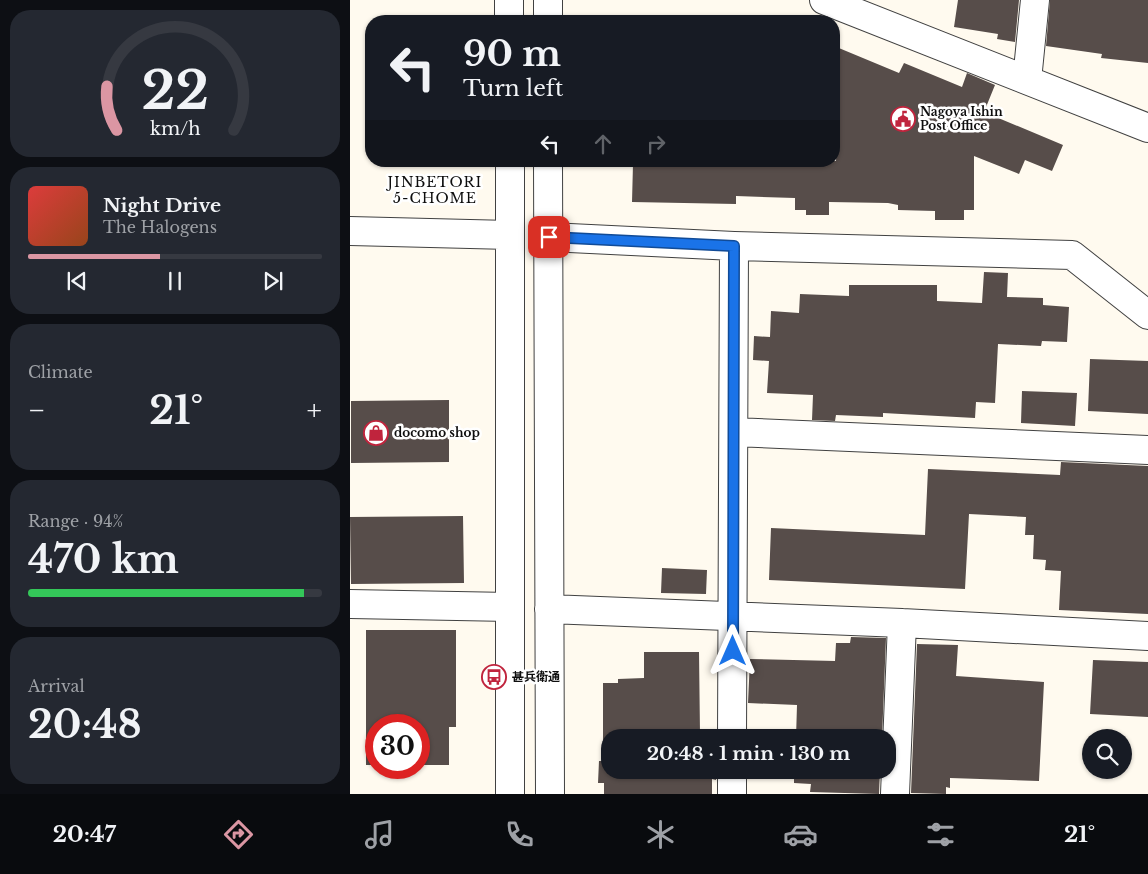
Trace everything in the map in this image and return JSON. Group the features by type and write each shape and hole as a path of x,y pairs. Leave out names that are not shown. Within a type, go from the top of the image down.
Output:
{"street":[{"path":"509,0 509,15"},
{"path":"548,0 548,15"},
{"path":"824,0 1148,128"},
{"path":"1027,80 1035,0"},
{"path":"510,167 510,794"},
{"path":"548,167 550,794"},
{"path":"350,231 510,235"},
{"path":"549,237 734,246 1072,255 1148,315"},
{"path":"732,729 734,246"},
{"path":"734,432 1148,450"},
{"path":"350,604 510,607"},
{"path":"549,609 902,623 1148,636"},
{"path":"896,794 902,623"},
{"path":"732,779 732,794"}],"building":[{"path":"958,0 1019,0 1015,42 997,39 998,34 954,27"},
{"path":"1050,0 1148,0 1148,63 1101,58 1102,54 1046,46"},
{"path":"840,48 899,73 904,63 962,87 967,73 995,85 984,112 1063,145 1052,171 1025,160 1019,174 974,156 974,210 964,210 964,220 935,220 935,211 898,210 898,205 888,203 829,202 829,215 806,215 806,210 795,210 795,198 736,196 736,204 632,202 633,167 840,167"},
{"path":"984,272 1008,273 1007,297 1043,298 1043,305 1069,307 1067,342 1042,341 1041,346 998,344 995,403 976,402 975,418 883,413 883,417 836,415 835,421 812,420 813,395 767,393 769,361 753,360 754,336 770,337 771,311 799,313 800,294 849,296 849,285 937,285 937,301 982,303"},
{"path":"1090,359 1148,361 1148,414 1088,411"},
{"path":"1022,391 1077,393 1075,426 1021,423"},
{"path":"449,400 449,462 351,463 351,401"},
{"path":"1061,462 1148,466 1148,614 1059,610 1061,571 1045,570 1046,560 1033,559 1034,535 1025,535 1026,517 969,514 965,589 769,580 771,528 925,535 928,469 1060,475"},
{"path":"463,516 464,583 351,584 350,517"},
{"path":"662,568 707,570 706,594 661,593"},
{"path":"366,630 456,630 456,727 449,727 449,765 430,765 430,714 366,714"},
{"path":"851,637 886,638 882,729 796,729 797,705 748,703 750,659 835,661 836,643 850,643"},
{"path":"917,644 958,645 956,676 1044,682 1039,781 950,778 950,788 946,787 946,794 911,793"},
{"path":"644,652 699,652 700,729 603,729 603,683 618,683 618,679 644,678"},
{"path":"1093,660 1148,662 1148,717 1090,714"},
{"path":"599,761 601,761 601,779 712,779 712,794 604,794 604,783 598,783"},
{"path":"794,779 880,779 879,794 810,792 811,784 794,783"}],"place":[{"name":"Nagoya Ishin Post Office","path":"903,119"},
{"name":"docomo shop","path":"376,433"},
{"name":"甚兵衛通","path":"494,677"}],"district":[{"name":"JINBETORI 5-CHOME","path":"435,190"}],"route":[{"path":"549,237 734,246 733,651"}]}
